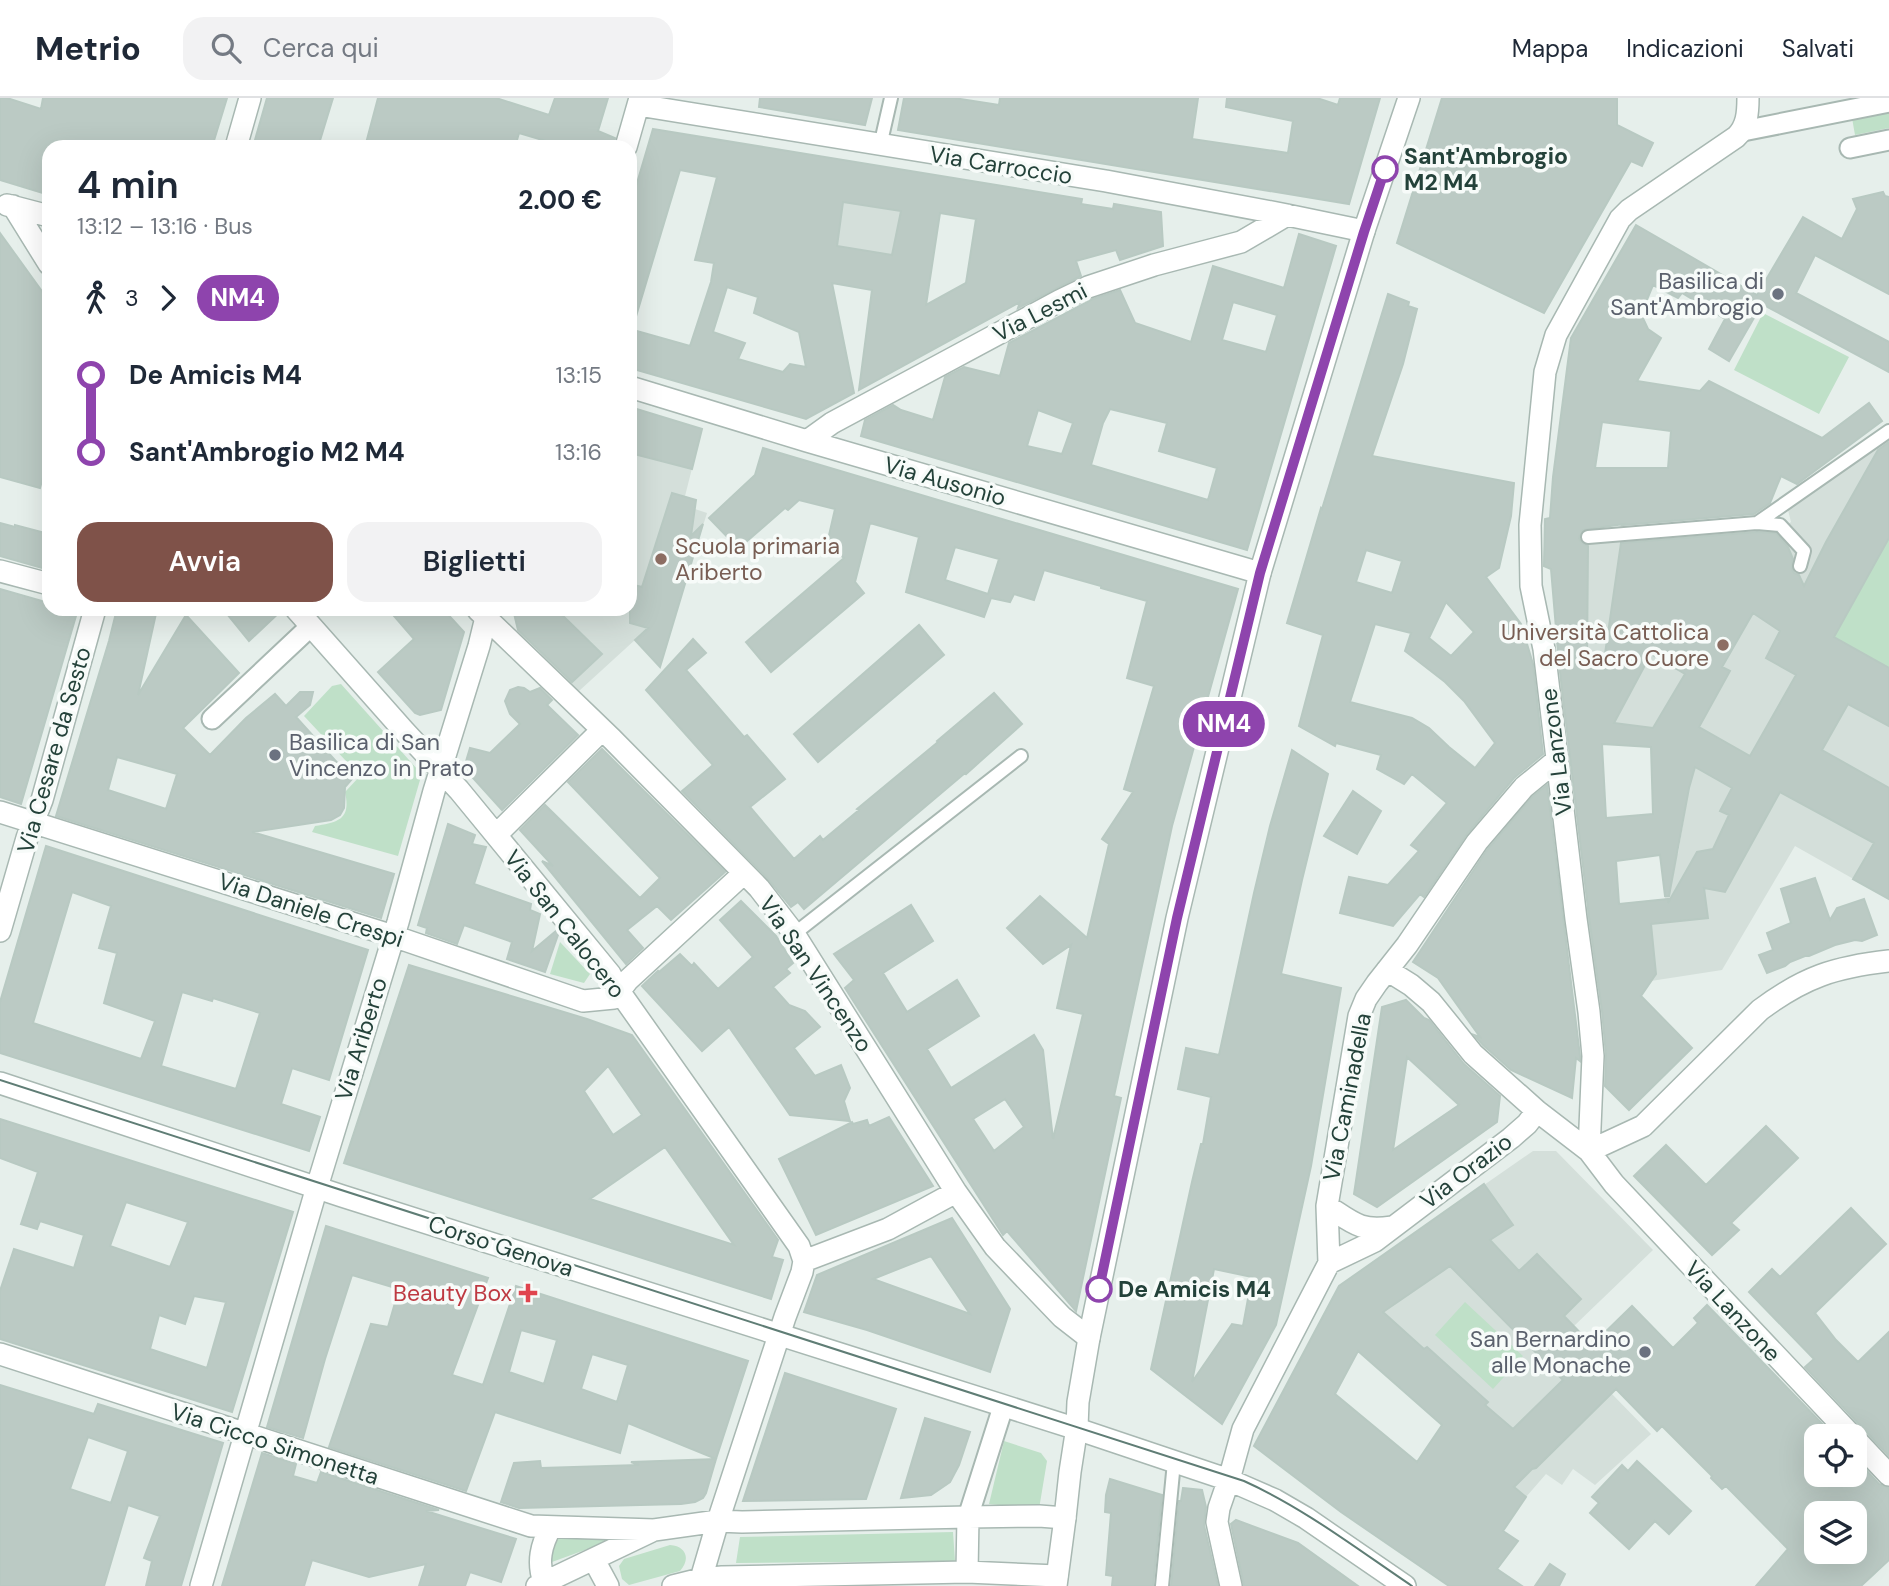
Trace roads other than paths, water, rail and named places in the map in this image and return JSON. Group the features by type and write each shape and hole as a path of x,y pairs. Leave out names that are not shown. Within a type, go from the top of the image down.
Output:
{"street":[{"path":"238,140 250,98"},
{"path":"673,1586 701,1579 736,1576 967,1572 1056,1581 1077,1429 1078,1402 1089,1338 1177,918 1260,573 1364,232 1409,98"},
{"path":"1748,98 1743,131 1889,102"},
{"path":"628,140 639,102"},
{"name":"Via Carroccio","path":"639,102 880,145 1105,181 1364,232"},
{"name":"Via Lanzone","path":"1589,1152 1593,1056 1589,1012 1544,649 1531,586 1537,539 1536,458 1545,372 1556,335 1620,219 1629,210 1730,143 1743,131"},
{"path":"1850,148 1889,140"},
{"path":"6,204 42,214"},
{"path":"6,204 42,254"},
{"name":"Via Lesmi","path":"807,441 831,423 1059,301 1108,279 1241,242 1287,215"},
{"name":"Via Ausonio","path":"637,389 1260,573"},
{"path":"0,570 42,582"},
{"name":"Via Cesare da Sesto","path":"0,931 42,800 93,616"},
{"name":"Via San Calocero","path":"303,616 459,790 610,974 619,991 799,1246 804,1261"},
{"name":"Via Ariberto","path":"201,1586 393,936 483,616"},
{"name":"Via San Vincenzo","path":"488,616 759,888 794,934 956,1192 995,1247 1062,1317 1089,1338"},
{"path":"212,719 312,626"},
{"path":"496,835 602,730"},
{"name":"Via Caminadella","path":"1231,1586 1217,1522 1219,1508 1243,1429 1328,1263 1327,1206 1359,1016 1366,999 1407,945 1477,842 1524,787 1557,760"},
{"name":"Via Daniele Crespi","path":"0,812 393,936 583,1001 614,998 619,991"},
{"path":"619,991 743,874"},
{"path":"1589,1152 1643,1126 1760,1010 1779,996 1802,982 1828,972 1854,965 1889,961"},
{"name":"Via Lanzone","path":"1387,970 1431,1002 1473,1054 1537,1111 1589,1152 1614,1184 1841,1424"},
{"name":"Corso Genova","path":"0,1083 1229,1480 1275,1500 1306,1518 1405,1586"},
{"name":"Via Orazio","path":"1328,1263 1375,1241 1511,1138 1537,1111"},
{"path":"701,1579 804,1261 888,1229 956,1192"},
{"path":"1327,1206 1363,1228 1374,1230 1391,1227"},
{"name":"Via Cicco Simonetta","path":"0,1354 531,1526 654,1530"},
{"path":"967,1572 968,1517 1003,1407"},
{"name":"Via Lanzone","path":"1867,1452 1889,1475"},
{"path":"551,1527 543,1542 541,1584 654,1530 718,1521 1065,1518"},
{"path":"593,1560 608,1586"}],"lane":[{"path":"880,145 891,98"},
{"path":"1758,523 1889,431"},
{"path":"1588,537 1758,523 1780,525 1804,551 1800,566"},
{"path":"794,934 1021,756"},
{"path":"1162,1586 1174,1462"}],"tram line":[{"path":"0,1080 1244,1481 1309,1516 1412,1586"}],"place":[{"name":"Sant'Ambrogio M2 M4","path":"1385,169"},
{"name":"Basilica di Sant'Ambrogio","path":"1778,294"},
{"name":"Scuola primaria Ariberto","path":"661,559"},
{"name":"Università Cattolica del Sacro Cuore","path":"1723,645"},
{"name":"Basilica di San Vincenzo in Prato","path":"275,755"},
{"name":"De Amicis M4","path":"1099,1289"},
{"name":"Beauty Box","path":"528,1293"},
{"name":"San Bernardino alle Monache","path":"1645,1352"}]}
